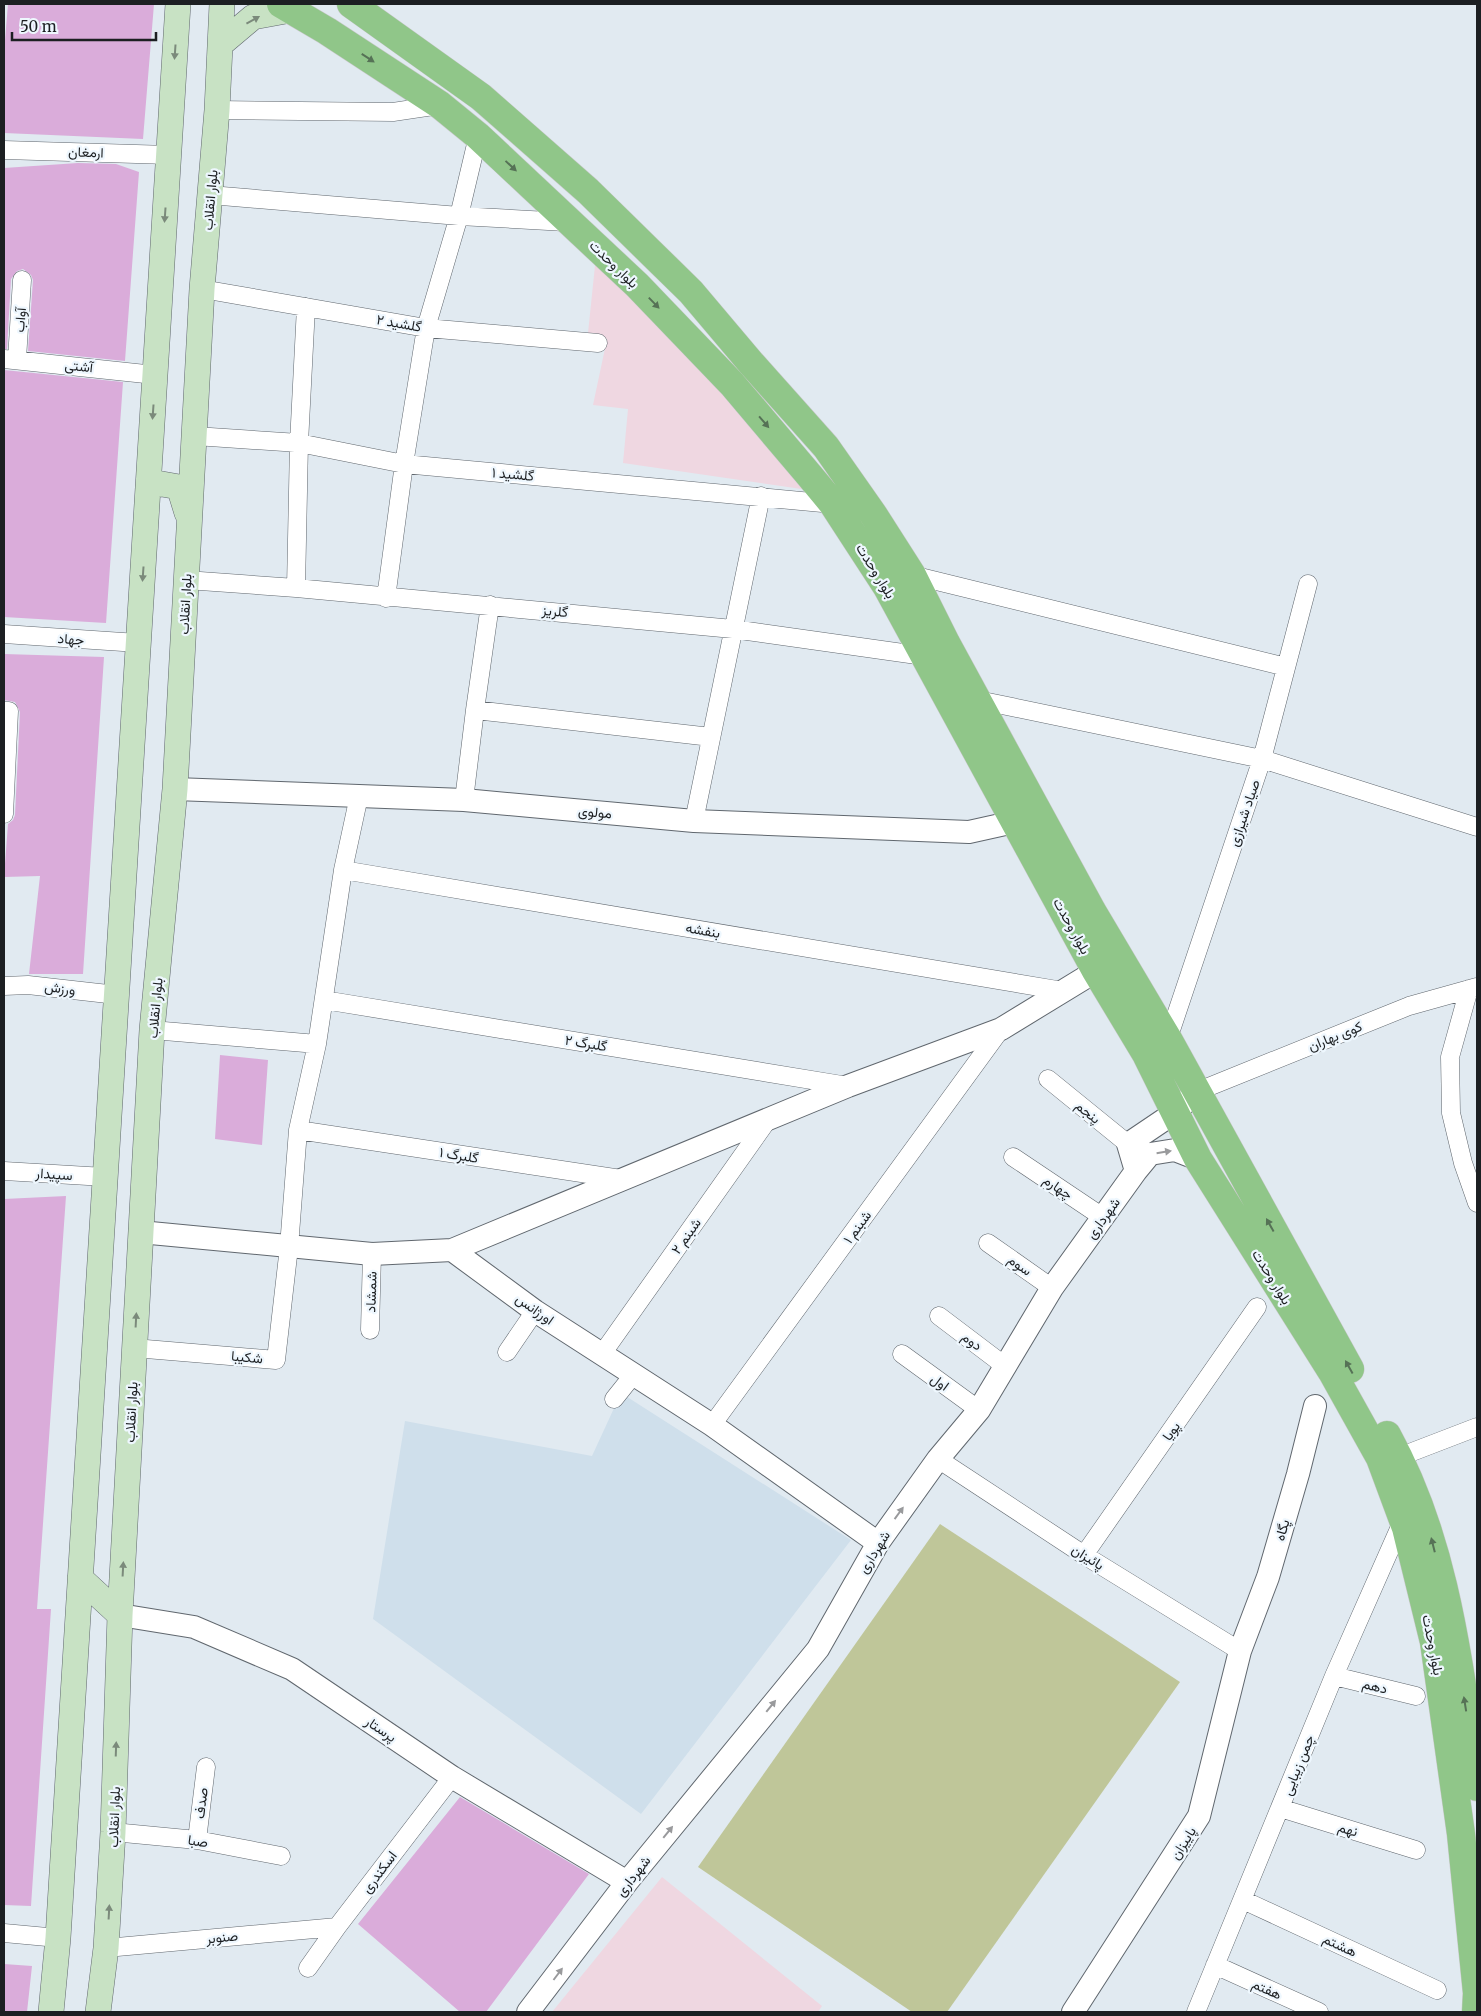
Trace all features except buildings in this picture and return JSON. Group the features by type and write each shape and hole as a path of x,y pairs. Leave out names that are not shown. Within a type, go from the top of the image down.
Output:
{"main road":[{"path":"51,2012 58,1938 178,4"},
{"name":"بلوار انقلاب","path":"98,2012 106,1948 113,1832 120,1615 152,1030 175,789 202,289 217,110 222,4"},
{"name":"بلوار وحدت","path":"351,4 481,97 588,191 691,292 826,447 874,514 912,575 946,643 1092,911 1168,1039 1400,1457 1416,1493 1431,1538 1454,1631 1477,1787"},
{"path":"220,44 253,17 286,7"},
{"name":"بلوار وحدت","path":"286,7 327,31 440,105 478,136 576,226 637,285 726,378 833,504 887,587 1096,971 1146,1054 1198,1159 1332,1372 1380,1458 1403,1520 1434,1642 1469,1834 1477,1993 1476,2012"},
{"path":"148,486 162,484 179,487 190,521"},
{"path":"80,1578 120,1615"}],"street":[{"path":"217,110 394,112 440,105"},
{"path":"386,598 404,464 426,328 459,216 478,136"},
{"name":"ارمغان","path":"4,150 169,155"},
{"path":"210,196 459,216 566,222 576,226"},
{"name":"آواب","path":"10,359 22,280"},
{"name":"گلشید ۲","path":"202,289 426,328 598,343"},
{"path":"296,588 299,443 306,307"},
{"name":"آشتی","path":"10,359 155,375"},
{"name":"گلشید ۱","path":"195,436 299,443 404,464 833,504"},
{"path":"694,821 761,496"},
{"path":"912,575 1286,667"},
{"name":"گلریز","path":"186,580 296,588 386,598 490,605 733,629 924,656"},
{"name":"صیاد شیرازی","path":"1168,1039 1262,759 1308,584"},
{"path":"464,800 474,710 490,605"},
{"name":"جهاد","path":"4,634 138,643"},
{"path":"978,700 1262,759 1477,827"},
{"path":"474,710 712,737"},
{"path":"4,814 6,711"},
{"name":"مولوی","path":"175,789 464,800 694,821 970,832 1014,822"},
{"path":"289,1247 298,1130 324,1000 343,870 359,796"},
{"name":"بنفشه","path":"343,870 1063,991"},
{"path":"140,1232 372,1254 452,1250 848,1086 1001,1029 1096,971"},
{"name":"ورزش","path":"4,986 28,985 116,995"},
{"path":"1473,988 1450,1057 1451,1113 1470,1161 1477,1203"},
{"name":"کوی بهاران","path":"1196,1092 1409,1006 1473,988"},
{"name":"گلبرگ ۲","path":"324,1000 848,1086"},
{"name":"شبنم ۱","path":"712,1425 1001,1029"},
{"path":"152,1030 316,1044"},
{"name":"پنجم","path":"1048,1079 1128,1144"},
{"path":"1136,1171 1128,1144 1174,1113 1196,1092"},
{"name":"شبنم ۲","path":"602,1354 769,1118"},
{"name":"گلبرگ ۱","path":"298,1130 621,1179"},
{"name":"شهرداری","path":"528,2012 627,1882 818,1649 878,1543 938,1459 979,1410 1052,1288 1136,1171 1150,1154 1175,1150 1198,1159"},
{"name":"چهارم","path":"1013,1157 1104,1218"},
{"name":"سپیدار","path":"4,1171 105,1177"},
{"name":"سوم","path":"988,1243 1052,1288"},
{"name":"شکیبا","path":"134,1348 276,1360 289,1247"},
{"name":"اورژانس","path":"452,1250 536,1311 712,1425 878,1543"},
{"name":"شمشاد","path":"370,1330 372,1254"},
{"name":"پویا","path":"1084,1555 1257,1307"},
{"path":"507,1352 536,1311"},
{"name":"دوم","path":"938,1316 1005,1366"},
{"name":"اول","path":"902,1354 979,1410"},
{"path":"614,1399 634,1374"},
{"name":"پگاه","path":"1240,1651 1268,1577 1316,1406"},
{"path":"1400,1457 1477,1427"},
{"name":"پائیزان","path":"938,1459 1084,1555 1240,1651"},
{"name":"چمن زیبایی","path":"1196,2012 1334,1676 1403,1520"},
{"name":"پرستار","path":"120,1615 194,1627 292,1669 452,1777 627,1882"},
{"name":"پاییزان","path":"1073,2012 1200,1816 1240,1651"},
{"name":"دهم","path":"1334,1676 1416,1696"},
{"name":"صدف","path":"197,1840 206,1767"},
{"name":"اسکندری","path":"308,1968 337,1927 452,1777"},
{"name":"نهم","path":"1280,1808 1416,1850"},
{"name":"صبا","path":"113,1832 197,1840 281,1856"},
{"name":"هشتم","path":"1243,1900 1436,1990"},
{"name":"صنوبر","path":"106,1948 337,1927"},
{"path":"4,1933 58,1938"},
{"name":"هفتم","path":"1215,1965 1319,2012"}],"shaded area":[{"path":"596,256 829,493 623,463 628,409 593,405 607,339 588,333"},
{"path":"621,1393 851,1540 641,1814 373,1619 405,1421 592,1456"},
{"path":"662,1877 822,2006 818,2012 552,2012"}],"green space":[{"path":"940,1524 1180,1682 947,2012 912,2012 698,1867"}]}
